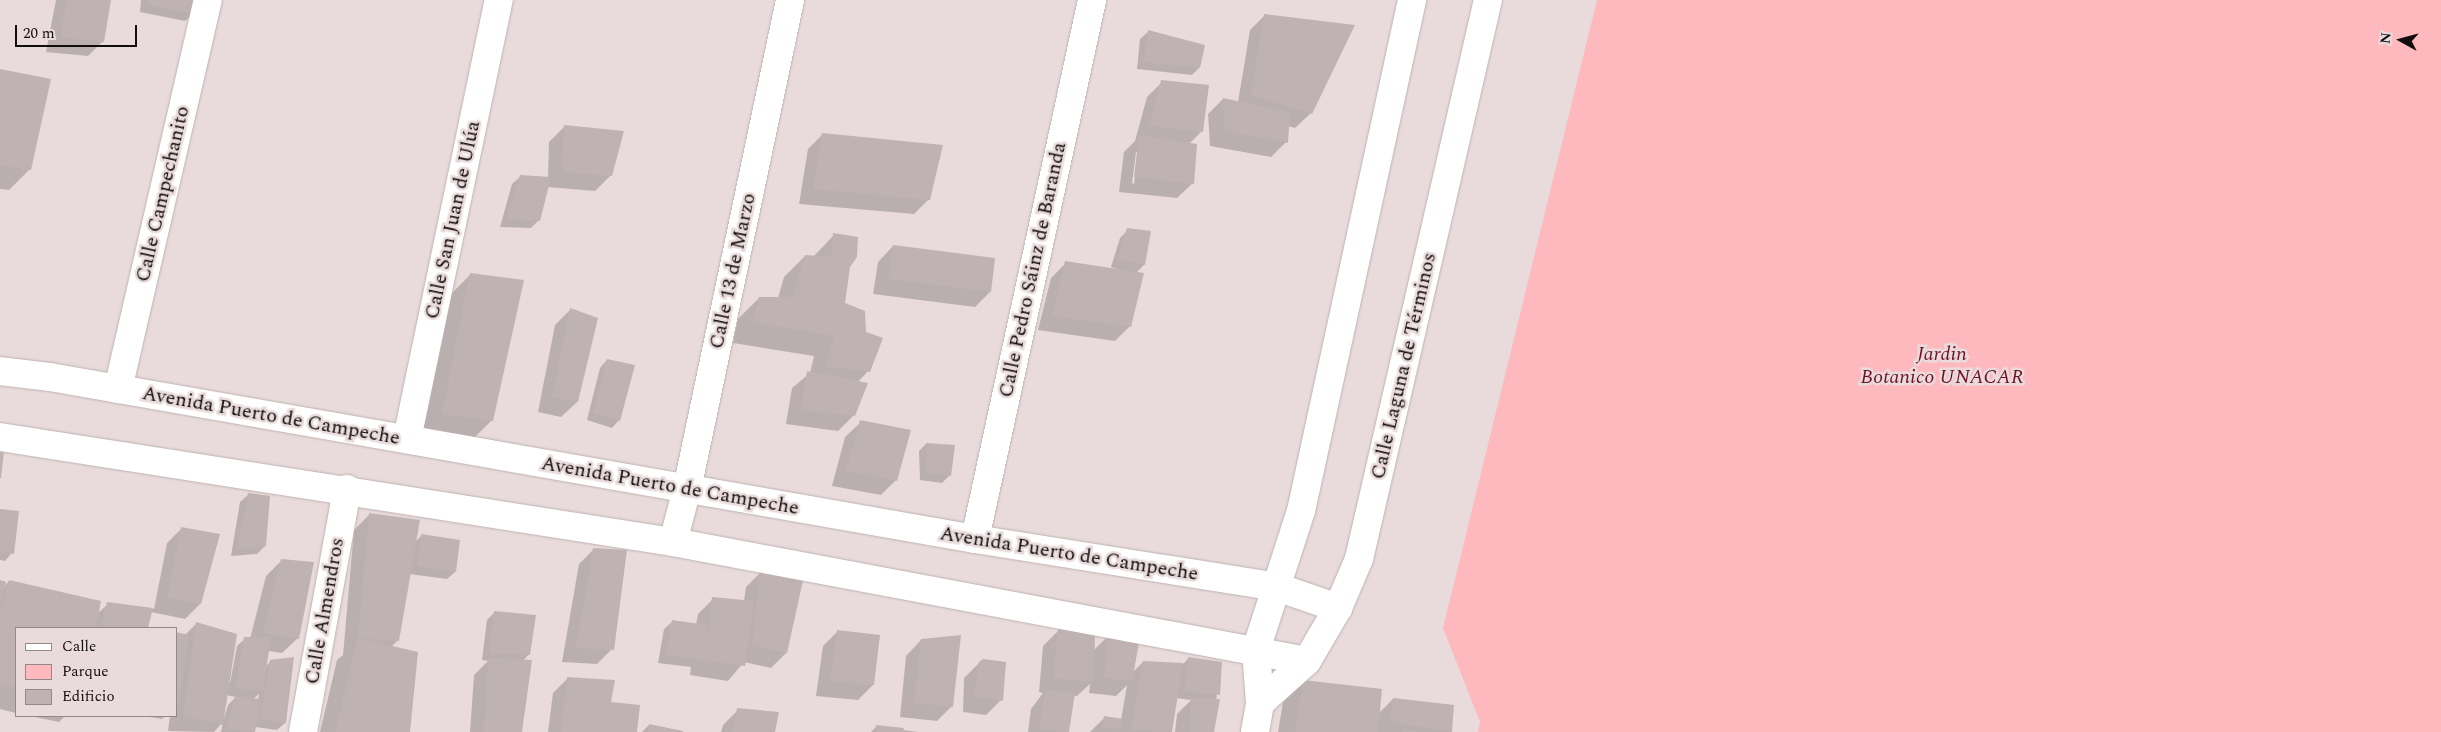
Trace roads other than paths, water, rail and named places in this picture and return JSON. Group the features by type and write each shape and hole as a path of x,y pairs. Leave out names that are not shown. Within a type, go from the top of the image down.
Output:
{"main road":[{"name":"Calle Campechanito","path":"118,389 208,0"},
{"name":"Calle San Juan de Ulúa","path":"406,439 499,0"},
{"name":"Calle 13 de Marzo","path":"672,542 687,489 790,0"},
{"name":"Calle Pedro Sáinz de Baranda","path":"975,539 1092,0"},
{"path":"1255,732 1260,703 1256,650 1301,511 1412,0"},
{"name":"Calle Laguna de Términos","path":"1260,703 1307,661 1338,608 1359,559 1488,0"},
{"name":"Avenida Puerto de Campeche","path":"0,371 118,389 975,539 1277,587 1338,608"},
{"path":"0,436 347,489 672,542 1307,661"},
{"name":"Calle Almendros","path":"303,732 347,489"}],"park label":[{"name":"Jardin Botanico UNACAR","path":"1942,366"}]}
